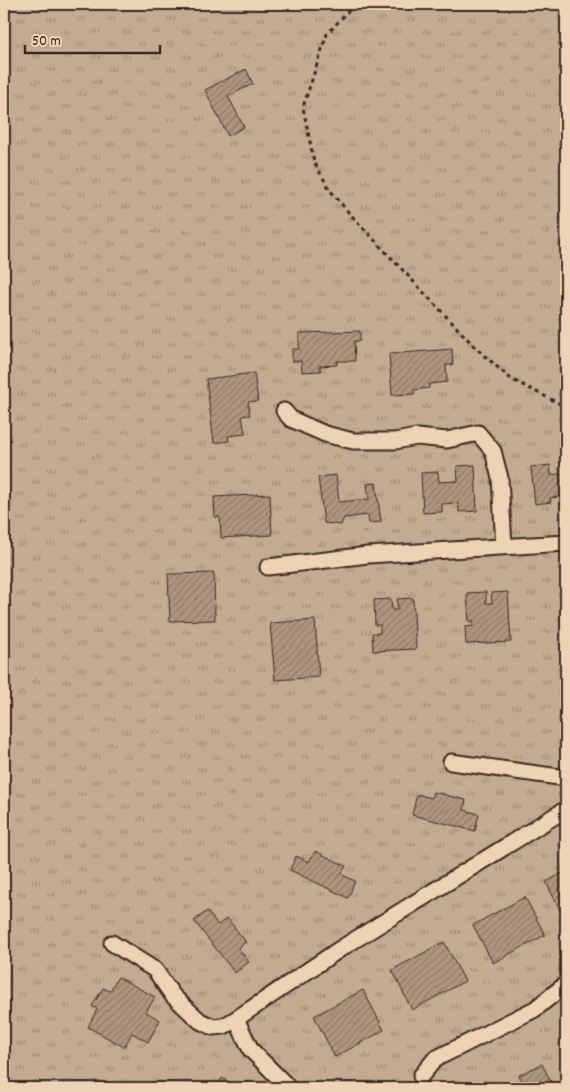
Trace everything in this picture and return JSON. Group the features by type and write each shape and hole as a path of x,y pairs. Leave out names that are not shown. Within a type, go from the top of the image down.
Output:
{"street":[{"path":"284,411 291,420 325,434 353,441 395,441 417,438 448,440 478,433 493,451 500,478 504,546"},
{"path":"268,566 360,556 566,543"},
{"path":"451,762 566,778"},
{"path":"112,943 154,970 173,996 200,1021 213,1027 224,1026 340,949 566,809"},
{"path":"421,1076 435,1059 536,1009 566,984"},
{"path":"236,1019 251,1050 287,1088"}],"path":[{"path":"355,4 327,34 303,107 314,162 330,190 349,213 476,348 511,379 566,407"}],"green space":[{"path":"4,4 566,4 566,1088 4,1088"}],"building":[{"path":"246,69 253,84 228,96 244,127 228,136 205,90"},
{"path":"360,331 360,341 354,341 355,361 337,361 337,365 319,366 321,371 302,372 301,361 292,361 292,349 299,349 299,333"},
{"path":"452,349 453,365 446,365 447,382 429,384 429,388 414,390 414,394 392,395 389,354"},
{"path":"254,373 258,401 248,402 250,415 242,416 245,434 228,436 229,441 214,443 206,379"},
{"path":"475,465 477,511 459,512 458,503 442,504 442,512 423,513 421,473 438,472 439,482 458,481 457,466"},
{"path":"550,465 551,475 566,473 566,496 550,498 551,502 535,504 531,467"},
{"path":"336,475 339,502 369,499 367,484 376,483 381,522 369,523 368,515 344,518 341,525 324,523 318,477"},
{"path":"270,494 272,535 221,538 220,517 215,517 214,497"},
{"path":"214,573 215,620 170,621 168,574"},
{"path":"486,592 486,603 492,603 491,593 508,592 511,642 466,644 465,627 473,626 473,620 469,622 467,593"},
{"path":"413,598 416,649 373,651 372,633 380,633 380,625 375,625 374,600 391,599 392,610 398,610 397,599"},
{"path":"315,620 319,677 275,680 270,623"},
{"path":"433,792 466,800 464,810 479,814 475,831 412,815 417,794 431,798"},
{"path":"315,851 346,866 341,874 355,881 348,898 290,870 296,856 309,862"},
{"path":"566,871 566,922 546,882"},
{"path":"525,897 545,935 493,963 473,925"},
{"path":"207,911 218,925 227,918 246,942 238,948 249,962 235,973 194,921"},
{"path":"444,942 465,981 412,1010 392,970"},
{"path":"118,977 155,997 146,1012 160,1020 148,1042 132,1033 124,1047 88,1027 97,1009 92,1006 103,988 110,991"},
{"path":"363,990 384,1030 335,1057 314,1016"},
{"path":"542,1064 554,1088 524,1088 519,1075"},
{"path":"222,1078 241,1088 216,1088"}]}
